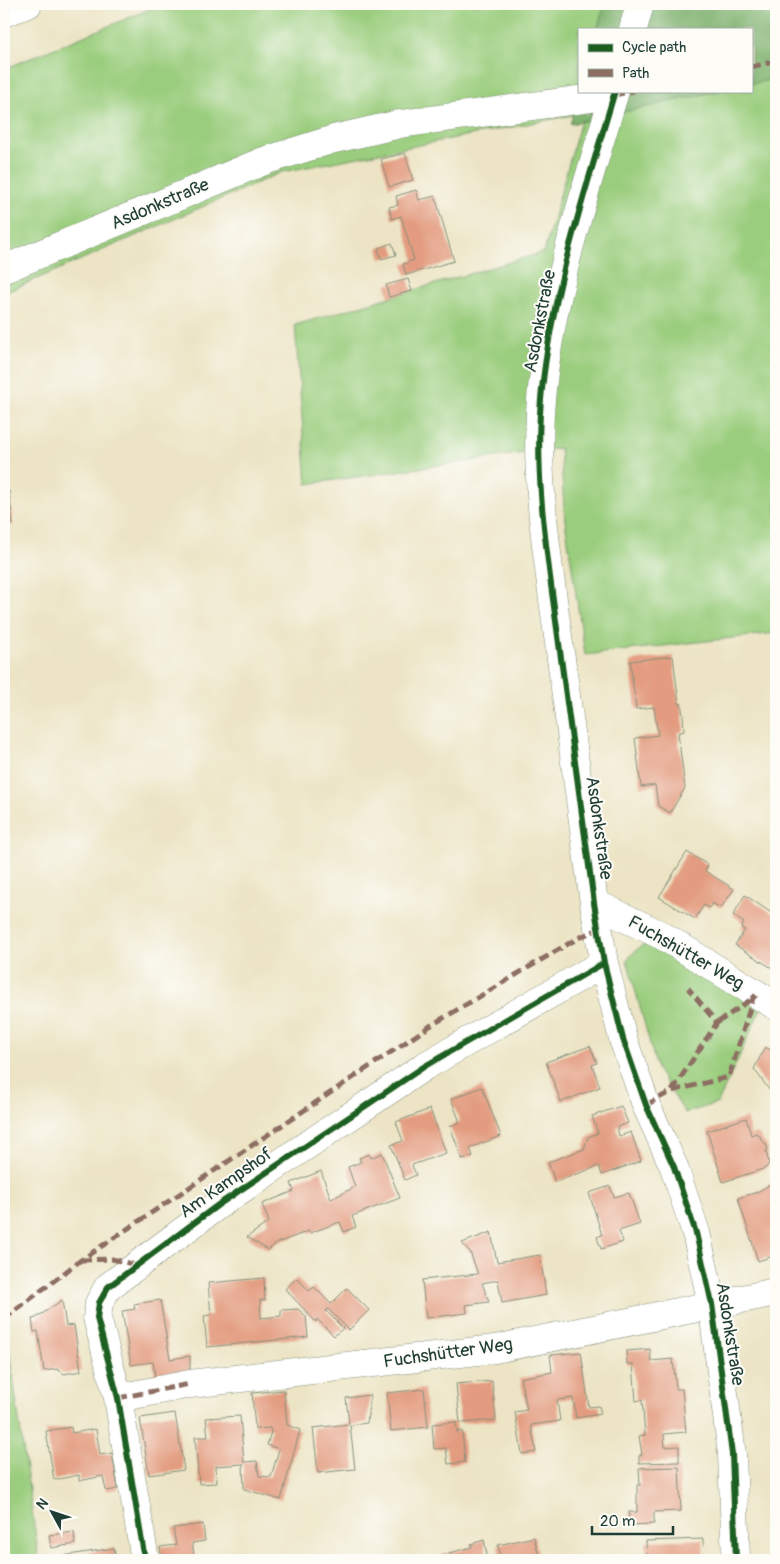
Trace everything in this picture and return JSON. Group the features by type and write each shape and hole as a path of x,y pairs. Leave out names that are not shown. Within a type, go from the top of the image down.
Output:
{"street":[{"path":"4,13 28,4"},
{"path":"633,28 640,4"},
{"name":"Asdonkstraße","path":"4,269 264,161 334,139 400,124 614,93 570,248 550,332 542,391 540,456 542,523 594,903 604,963 623,1039 646,1105 674,1167 696,1233 712,1304 732,1454 736,1560"},
{"name":"Fuchshütter Weg","path":"594,903 663,936 776,1006"},
{"name":"Am Kampshof","path":"145,1560 118,1398 97,1318 100,1303 108,1287 218,1205 425,1066 604,963"},
{"name":"Fuchshütter Weg","path":"118,1398 190,1384 495,1349 776,1292"}],"green space":[{"path":"162,4 613,4 606,28 578,28 578,92 752,92 752,73 776,67 776,633 585,655 565,521 560,448 307,484 295,325 544,252 583,113 282,172 9,291 4,248 4,69"},
{"path":"605,4 776,4 776,79 752,84 752,28 597,28"},
{"path":"580,92 714,92 570,124"},
{"path":"648,942 763,1004 718,1103 685,1113 657,1069 627,960 636,950"},
{"path":"7,1335 39,1560 4,1560 4,1337"}],"building":[{"path":"405,153 413,180 389,187 381,159"},
{"path":"416,190 419,200 435,196 454,261 406,275 403,264 414,260 401,216 392,219 389,207 398,205 396,196"},
{"path":"392,243 396,255 381,259 378,248"},
{"path":"408,279 412,291 389,297 386,285"},
{"path":"9,491 13,525 4,525 4,492"},
{"path":"673,656 679,704 681,703 683,715 684,731 678,733 685,788 670,813 658,806 655,785 641,787 635,738 658,735 654,707 636,709 630,661"},
{"path":"687,852 708,865 705,871 734,889 721,908 712,903 709,908 704,905 695,919 659,897"},
{"path":"745,895 776,916 776,961 772,968 735,945 745,930 741,928 744,923 733,915"},
{"path":"590,1046 597,1063 592,1065 600,1087 561,1102 546,1062"},
{"path":"765,1047 776,1053 776,1099 754,1069"},
{"path":"482,1087 501,1136 470,1148 473,1156 462,1159 450,1126 460,1122 451,1099"},
{"path":"621,1106 628,1123 617,1127 619,1136 631,1132 641,1161 602,1175 599,1166 555,1182 548,1162 584,1149 588,1137 598,1133 592,1116"},
{"path":"430,1109 446,1153 412,1165 416,1175 405,1180 391,1145 403,1141 396,1122"},
{"path":"746,1118 751,1135 756,1133 766,1144 769,1163 766,1168 723,1182 707,1131"},
{"path":"382,1153 400,1198 352,1216 356,1227 344,1232 340,1222 277,1243 268,1250 247,1237 269,1222 262,1204 294,1191 291,1183 321,1171 331,1199 355,1187 348,1167 361,1162 359,1158 369,1154 371,1158"},
{"path":"776,1181 776,1255 758,1261 738,1198 757,1192"},
{"path":"610,1186 614,1197 629,1193 640,1224 619,1231 623,1242 601,1249 597,1237 602,1235 589,1193"},
{"path":"491,1232 497,1262 540,1255 546,1295 502,1303 498,1280 482,1283 489,1302 466,1305 467,1313 426,1318 422,1280 478,1274 470,1252 462,1243"},
{"path":"264,1278 265,1300 260,1300 261,1318 281,1316 281,1310 298,1309 306,1316 308,1337 207,1347 204,1316 211,1315 208,1283"},
{"path":"297,1278 309,1291 314,1287 331,1304 347,1288 369,1310 349,1330 328,1309 326,1311 343,1328 334,1336 317,1319 316,1322 285,1289"},
{"path":"62,1300 66,1326 74,1325 81,1371 64,1374 57,1369 44,1371 38,1331 34,1332 32,1319"},
{"path":"160,1300 170,1359 190,1356 190,1373 155,1377 153,1362 131,1365 122,1311 135,1309 134,1304"},
{"path":"650,1349 651,1361 673,1359 676,1389 682,1389 686,1432 664,1434 665,1447 679,1446 679,1462 639,1463 639,1456 642,1455 639,1436 645,1435 642,1400 636,1401 633,1364 627,1364 626,1351"},
{"path":"581,1352 589,1407 599,1406 601,1414 576,1418 573,1398 557,1400 560,1421 531,1425 536,1452 522,1454 515,1412 527,1410 520,1378 552,1372 550,1355"},
{"path":"492,1381 496,1420 460,1423 456,1384"},
{"path":"424,1389 428,1427 391,1431 387,1393"},
{"path":"284,1390 287,1425 300,1430 281,1500 244,1489 243,1464 216,1466 217,1483 199,1484 195,1437 208,1437 206,1418 240,1416 244,1462 257,1461 259,1476 271,1477 279,1449 267,1445 271,1432 270,1428 255,1429 252,1393"},
{"path":"370,1395 367,1423 350,1425 355,1469 318,1473 313,1428 349,1424 346,1398"},
{"path":"175,1413 184,1470 149,1475 140,1418"},
{"path":"456,1422 457,1432 462,1431 465,1462 448,1464 446,1448 434,1449 432,1424"},
{"path":"71,1427 72,1433 96,1429 100,1455 112,1453 118,1489 106,1491 103,1476 79,1481 79,1475 54,1480 46,1431"},
{"path":"679,1467 681,1511 654,1512 654,1524 629,1525 629,1512 637,1512 637,1485 640,1485 639,1468"},
{"path":"203,1524 205,1541 192,1543 195,1560 162,1560 160,1547 176,1545 173,1528"},
{"path":"74,1532 75,1544 51,1548 49,1535"},
{"path":"534,1537 540,1560 501,1560 498,1545"},
{"path":"703,1539 704,1560 647,1560 646,1541"},
{"path":"484,1540 488,1560 442,1560 441,1555 472,1547 471,1544"},
{"path":"114,1548 116,1560 63,1560 62,1556"}],"marked path":[{"path":"752,67 776,61"},
{"path":"614,95 629,92"},
{"path":"4,1319 81,1260 430,1026 578,938 599,929"},
{"path":"672,1091 717,1023 688,988"},
{"path":"646,1105 672,1091 729,1077 753,998 757,994"},
{"path":"717,1023 753,998"},
{"path":"81,1260 112,1259 136,1265"},
{"path":"118,1398 190,1384"}],"cycle path":[{"path":"615,92 562,276 547,351 542,389 539,451 542,512 594,903 604,963 623,1039 646,1105 674,1167 696,1233 712,1304 732,1454 736,1560"},
{"path":"145,1560 118,1398 97,1318 99,1303 108,1287 218,1205 425,1066 604,963"}]}
